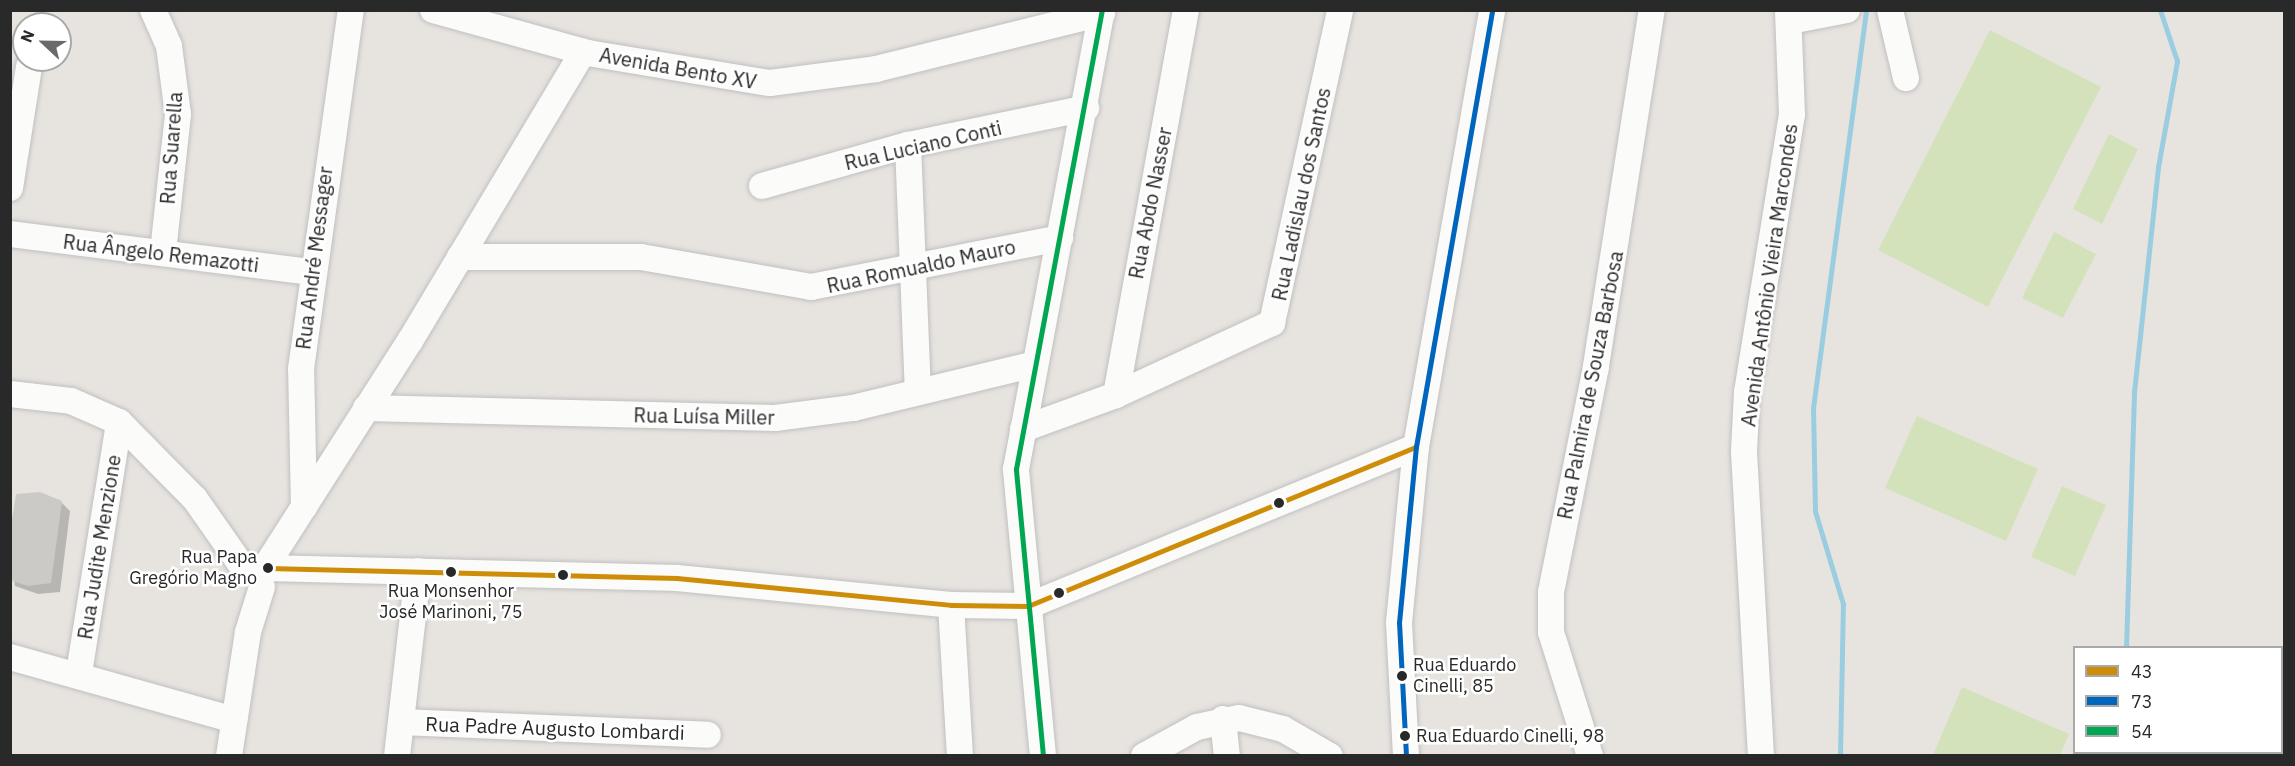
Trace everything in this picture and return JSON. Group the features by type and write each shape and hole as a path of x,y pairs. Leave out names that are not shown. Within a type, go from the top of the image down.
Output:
{"street":[{"name":"Rua Suarella","path":"153,10 169,46 178,114 163,253"},
{"name":"Rua André Messager","path":"321,571 298,549 301,369 311,272 351,10"},
{"name":"Avenida Bento XV","path":"433,10 583,52 770,83 876,69 1102,12"},
{"name":"Rua Abdo Nasser","path":"1116,395 1186,10"},
{"name":"Rua Ladislau dos Santos","path":"1023,429 1116,395 1272,323 1340,10"},
{"path":"1406,756 1399,623 1416,447 1492,10"},
{"name":"Rua Palmira de Souza Barbosa","path":"1590,756 1551,632 1551,592 1596,366 1652,10"},
{"path":"1789,16 1848,10"},
{"path":"1890,10 1906,78"},
{"path":"1043,756 1015,496 1023,429 1086,108 1102,12"},
{"name":"Avenida Antônio Vieira Marcondes","path":"1761,756 1744,451 1747,392 1792,115 1789,16"},
{"path":"229,756 258,572 298,516 366,408 583,52"},
{"path":"10,188 28,72"},
{"name":"Rua Luciano Conti","path":"762,186 908,145 1086,108"},
{"path":"908,145 911,267 918,392"},
{"name":"Rua Ângelo Remazotti","path":"10,234 311,272"},
{"name":"Rua Romualdo Mauro","path":"460,257 641,257 811,287 1060,238"},
{"name":"Rua Luísa Miller","path":"366,408 775,418 853,408 1035,364"},
{"path":"10,394 71,401 119,422 161,460 214,525 258,572 418,571 746,582 951,605 1028,606 1416,447"},
{"name":"Rua Judite Menzione","path":"79,673 119,422"},
{"path":"397,756 418,571"},
{"path":"951,605 960,756"},
{"path":"10,657 79,673 234,720"},
{"path":"1223,719 1227,756"},
{"path":"1144,756 1223,719 1272,725 1330,756"},
{"name":"Rua Padre Augusto Lombardi","path":"402,722 708,735"}],"green space":[{"path":"1990,30 2101,87 1988,307 1878,250"},
{"path":"2109,134 2138,149 2102,224 2073,209"},
{"path":"2054,232 2096,254 2063,318 2022,298"},
{"path":"1917,416 2038,469 2006,541 1885,488"},
{"path":"2062,486 2106,505 2075,576 2031,557"},
{"path":"1962,687 2069,734 2060,755 1933,755"}],"building":[{"path":"40,492 62,501 51,583 28,586 10,580 10,533 16,494"}],"waterway":[{"path":"1840,756 1843,604 1815,511 1813,408 1866,10"},
{"path":"2126,646 2134,392 2158,167 2177,61 2160,10"}],"transit line":[{"name":"54","path":"1043,756 1016,469 1102,10"},
{"name":"73","path":"1406,756 1399,623 1416,447 1492,10"},
{"name":"43","path":"268,568 677,578 951,605 1028,606 1416,447"}],"place":[{"name":"Rua Papa Gregório Magno","path":"268,568"},
{"name":"Rua Monsenhor José Marinoni, 75","path":"451,572"},
{"name":"Rua Eduardo Cinelli, 85","path":"1402,676"},
{"name":"Rua Eduardo Cinelli, 98","path":"1405,736"}]}
